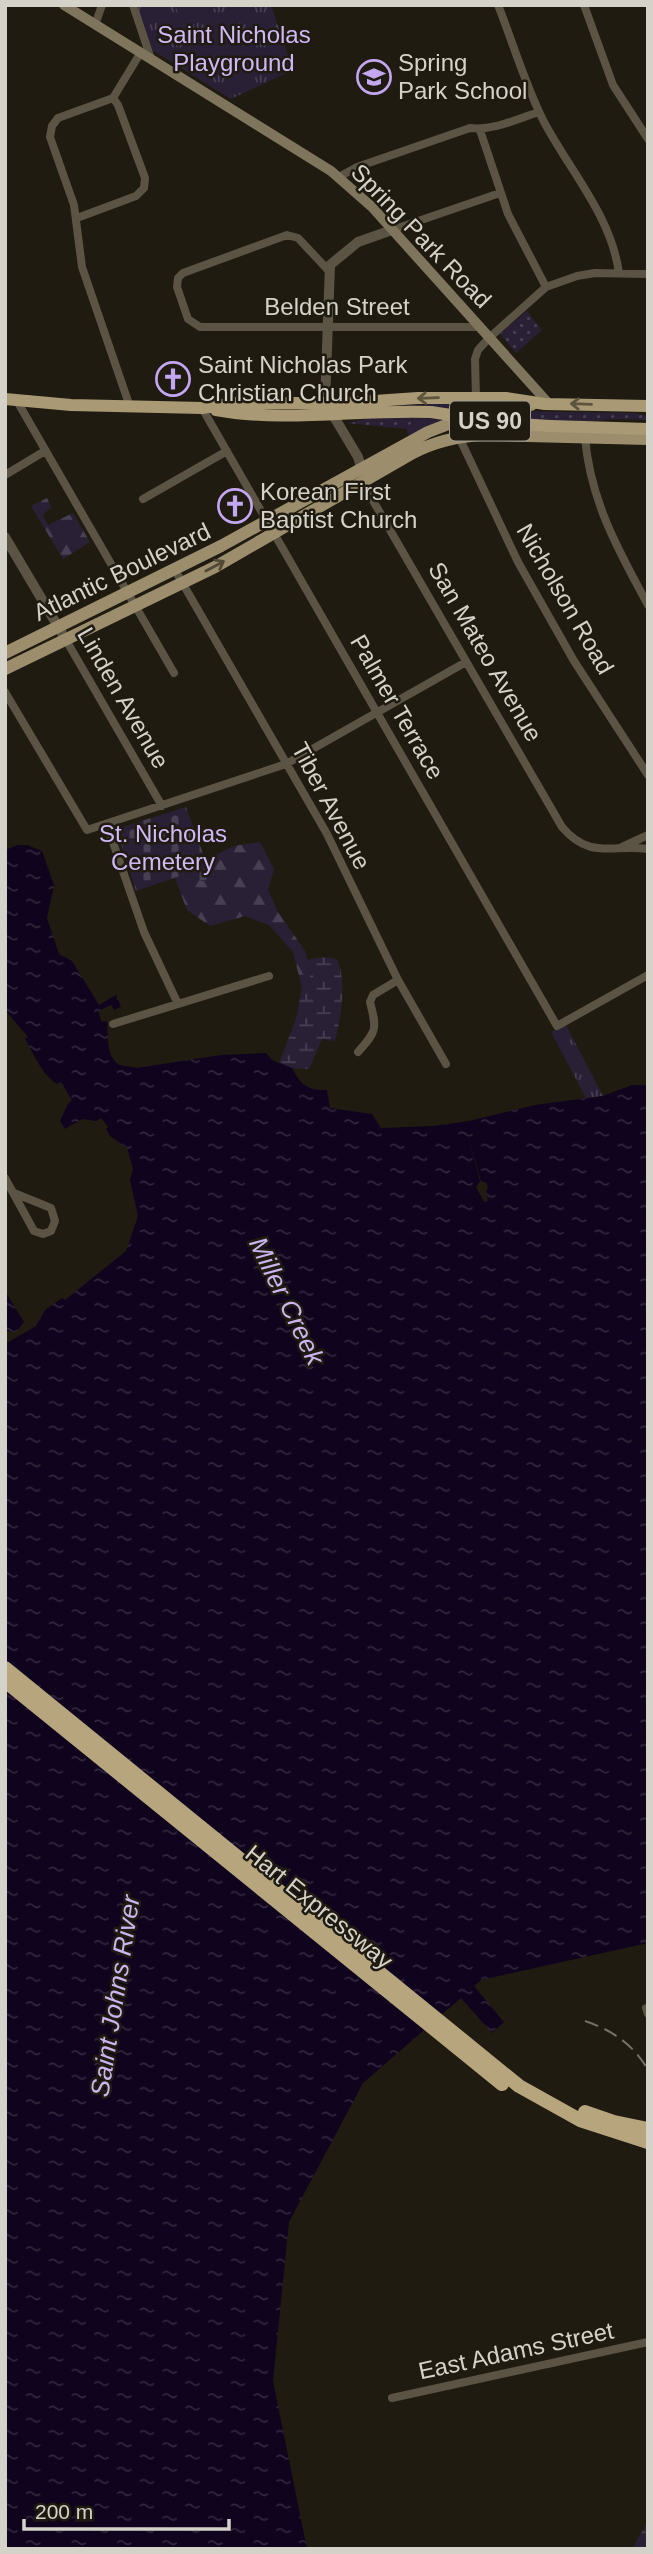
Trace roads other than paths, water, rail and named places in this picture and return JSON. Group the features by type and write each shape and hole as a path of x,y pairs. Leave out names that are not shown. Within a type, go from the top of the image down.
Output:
{"highway":[{"name":"US 90","path":"9,398 131,407 202,408 236,403 325,404 476,398 513,403 648,407"},
{"name":"US 90","path":"202,408 236,414 431,412 504,423 648,429"},
{"name":"Hart Expressway","path":"5,1668 485,2058"},
{"name":"Hart Expressway","path":"5,1681 497,2080 561,2120 648,2152"},
{"path":"485,2058 531,2086 592,2114 648,2129"},
{"path":"485,2058 524,2090 558,2109 605,2130 648,2142"}],"main road":[{"name":"Spring Park Road","path":"64,5 339,177 365,200 547,404"},
{"path":"513,403 527,392 523,376"},
{"name":"Atlantic Boulevard","path":"5,669 182,583 275,534 363,475 445,425 513,403"},
{"name":"San Mateo Avenue","path":"325,404 333,415"},
{"name":"Atlantic Boulevard","path":"5,653 175,570 267,521 423,447 459,437 648,439"}],"street":[{"path":"95,25 102,5"},
{"path":"133,5 151,59"},
{"path":"498,5 539,112 597,211 614,250 619,273"},
{"path":"584,5 613,85 646,133"},
{"path":"131,407 82,267 77,218 50,131 58,118 113,98 141,52"},
{"path":"77,218 136,196 144,188 145,178 113,98"},
{"path":"339,177 357,167 470,128 481,130 539,112"},
{"path":"481,130 500,193 516,231 546,288"},
{"path":"325,404 330,265 352,245 500,193"},
{"name":"Belden Street","path":"329,271 298,238 287,235 183,273 178,278 177,287 188,319 195,325 479,327"},
{"path":"476,398 475,359 478,350 546,288 577,276 648,274"},
{"path":"9,398 45,451 174,673"},
{"name":"Palmer Terrace","path":"202,408 557,1026 648,975"},
{"name":"San Mateo Avenue","path":"333,415 358,457 368,492 562,827 578,842 592,848 648,849"},
{"name":"Nicholson Road","path":"459,437 525,573 574,661 648,775"},
{"path":"585,438 589,473 600,512 648,605"},
{"path":"142,499 227,450"},
{"path":"5,475 45,451"},
{"name":"Linden Avenue","path":"5,537 162,806"},
{"name":"Tiber Avenue","path":"175,570 327,834 398,980 446,1065"},
{"path":"5,692 87,830 286,764 466,662"},
{"path":"107,825 144,932 178,1004"},
{"path":"618,849 648,835"},
{"path":"113,1024 269,976"},
{"path":"358,1052 374,1034 376,1025 370,1002 373,995 398,980"},
{"path":"5,1178 34,1231 43,1234 51,1231 55,1221 51,1208 14,1193"},
{"name":"East Adams Street","path":"393,2398 648,2342"}],"water":[{"path":"27,845 42,851 54,885 47,918 59,954 72,961 99,1005 116,995 121,1007 114,1010 111,1005 98,1011 102,1022 107,1021 110,1052 115,1062 120,1065 137,1068 221,1055 266,1053 272,1060 292,1068 305,1085 327,1090 330,1108 372,1114 381,1128 433,1126 469,1121 535,1105 603,1096 632,1085 648,1085 648,1943 481,1980 474,1986 504,2022 492,2033 461,1998 363,2083 289,2222 273,2381 307,2549 5,2549 5,1344 36,1326 45,1310 62,1298 65,1300 126,1251 138,1216 130,1180 133,1169 127,1148 110,1136 106,1129 108,1127 101,1118 96,1121 82,1119 65,1129 60,1121 72,1100 61,1082 57,1084 43,1070 25,1039 28,1037 5,1010 5,850"},
{"path":"5,1291 24,1322 16,1332 5,1331"}],"railway":[{"path":"585,2021 621,2040 636,2053 648,2070"}],"place":[{"name":"Spring Park School","path":"374,77"},
{"name":"Saint Nicholas Park Christian Church","path":"173,379"},
{"name":"Korean First Baptist Church","path":"235,506"}],"park label":[{"name":"Saint Nicholas Playground","path":"234,49"},
{"name":"St. Nicholas Cemetery","path":"163,848"}],"water label":[{"name":"Miller Creek","path":"287,1301"},
{"name":"Saint Johns River","path":"115,1996"}]}
